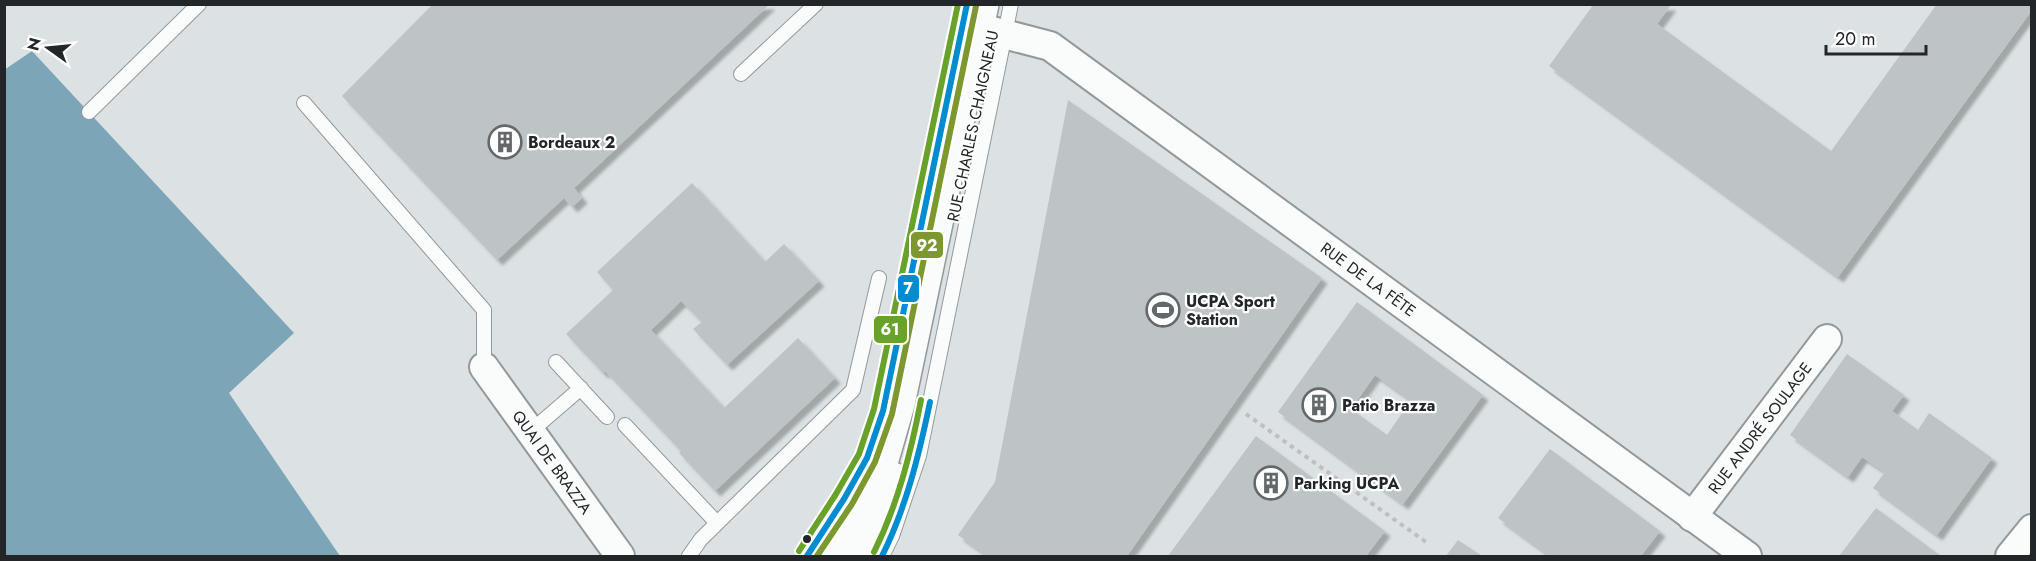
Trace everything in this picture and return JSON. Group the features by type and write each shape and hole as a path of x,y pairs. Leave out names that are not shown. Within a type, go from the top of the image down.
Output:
{"main road":[{"name":"RUE CHARLES CHAIGNEAU","path":"825,556 879,470 898,404 987,18"},
{"name":"RUE CHARLES CHAIGNEAU","path":"858,556 903,454 987,18"}],"street":[{"name":"RUE DE LA FÊTE","path":"987,18 1050,46 1747,556"},
{"name":"RUE ANDRÉ SOULAGE","path":"1692,517 1827,339"},
{"name":"QUAI DE BRAZZA","path":"484,367 620,556"},
{"path":"2010,556 2031,529"}],"lane":[{"path":"89,112 199,4"},
{"path":"741,74 816,4"},
{"path":"807,556 867,458 883,411 987,18 1011,4"},
{"path":"882,556 892,536 920,456 987,18"},
{"path":"304,103 484,310 484,367"},
{"path":"688,556 701,539 853,390 879,278"},
{"path":"556,362 607,417"},
{"path":"530,432 581,388"},
{"path":"625,425 717,523"}],"path":[{"path":"1246,414 1426,542"}],"water":[{"path":"32,51 294,333 229,393 340,556 5,556 4,70"}],"building":[{"name":"Bordeaux 2","path":"433,4 770,4 574,188 582,198 572,207 564,198 497,260 342,96"},
{"path":"1937,4 2032,4 2032,10 1838,277 1549,66 1593,5 1671,5 1657,24 1831,151"},
{"name":"UCPA Sport Station","path":"1068,100 1322,278 1127,556 988,556 958,535 995,482"},
{"path":"692,183 765,262 784,244 819,281 727,365 693,329 702,322 681,301 651,330 724,408 798,338 835,378 715,491 679,453 681,451 605,371 603,373 566,334 613,290 597,272"},
{"name":"Patio Brazza","path":"1357,302 1483,395 1403,504 1278,412","holes":["1375,375 1411,400 1387,435 1351,409"]},
{"path":"1847,354 1904,395 1892,411 1918,430 1929,413 1992,458 1937,535 1873,488 1885,472 1862,457 1848,477 1790,435"},
{"name":"Parking UCPA","path":"1256,436 1385,531 1366,556 1168,556"},
{"path":"1550,449 1660,531 1641,556 1550,556 1498,518"},
{"path":"1876,508 1941,556 1839,556"},
{"path":"1458,540 1482,556 1446,556"}],"transit line":[{"name":"61","path":"799,551 859,454 874,409 958,4"},
{"name":"7","path":"807,556 867,458 883,411 967,4"},
{"name":"92","path":"817,556 852,504 875,462 892,414 976,6"},
{"name":"61","path":"874,552 903,478 921,400"},
{"name":"7","path":"882,556 891,538 911,481 930,402"}],"place":[{"name":"Bordeaux 2","path":"505,142"},
{"name":"UCPA Sport Station","path":"1163,310"},
{"name":"Patio Brazza","path":"1319,405"},
{"name":"Parking UCPA","path":"1271,483"}]}
